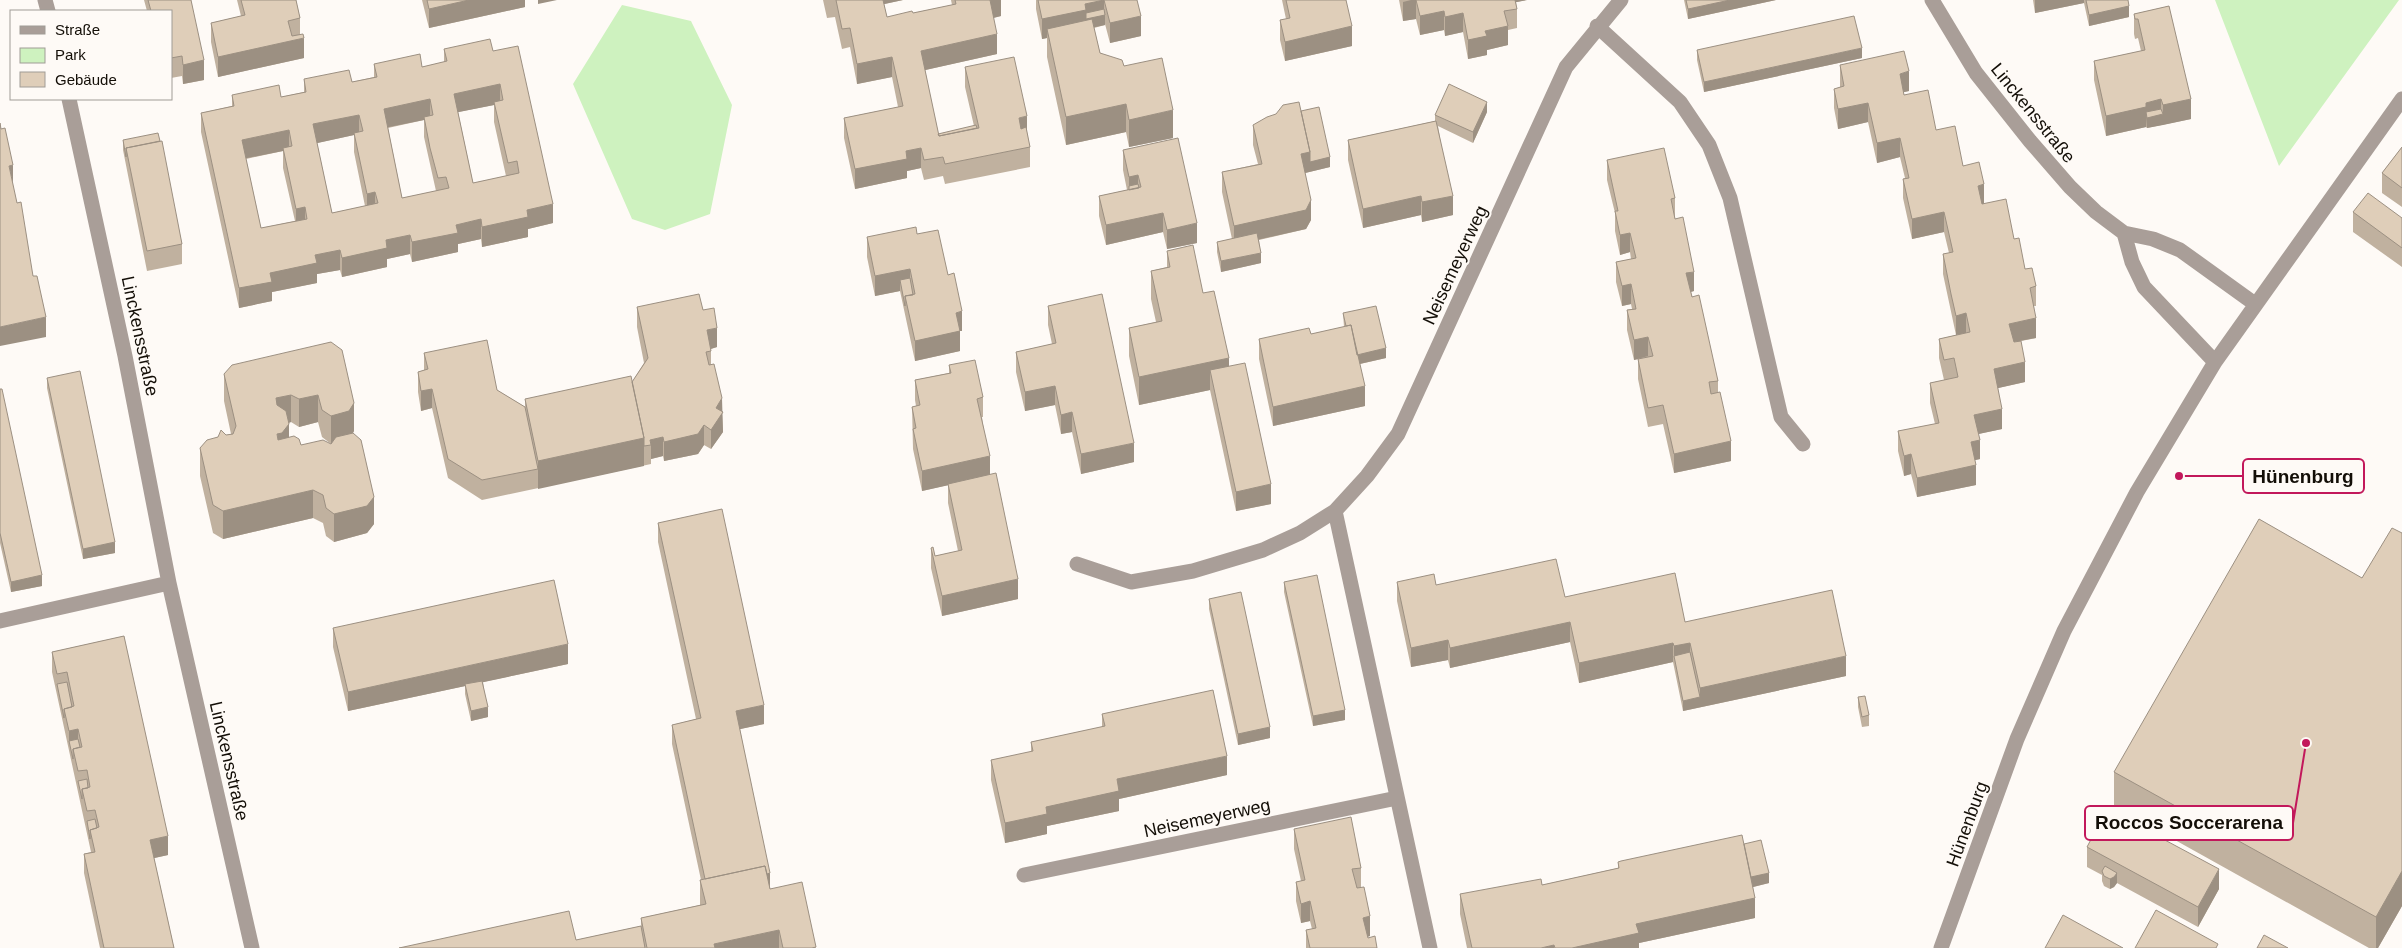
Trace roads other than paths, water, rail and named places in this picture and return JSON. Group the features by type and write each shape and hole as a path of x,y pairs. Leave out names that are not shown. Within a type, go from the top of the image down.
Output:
{"street":[{"name":"Neisemeyerweg","path":"1078,564 1131,582 1193,571 1262,550 1300,533 1335,511 1367,476 1398,434 1566,66 1597,26 1622,0"},
{"name":"Linckensstraße","path":"1932,0 1976,73 2030,141 2070,187 2096,212 2124,234"},
{"path":"1597,26 1680,102 1710,145 1730,198 1781,417 1803,444"},
{"name":"Hünenburg","path":"1941,948 2017,739 2064,631 2145,477 2215,362 2402,99"},
{"name":"Linckensstraße","path":"69,100 125,356 169,583 252,948"},
{"path":"2215,362 2144,287 2132,262 2124,234 2153,238 2180,250 2255,304"},
{"path":"1335,511 1430,948"},
{"path":"0,621 169,583"},
{"name":"Neisemeyerweg","path":"1024,875 1397,798"}],"place":[{"name":"Hünenburg","path":"2179,476"},
{"name":"Roccos Soccerarena","path":"2306,743"}]}
